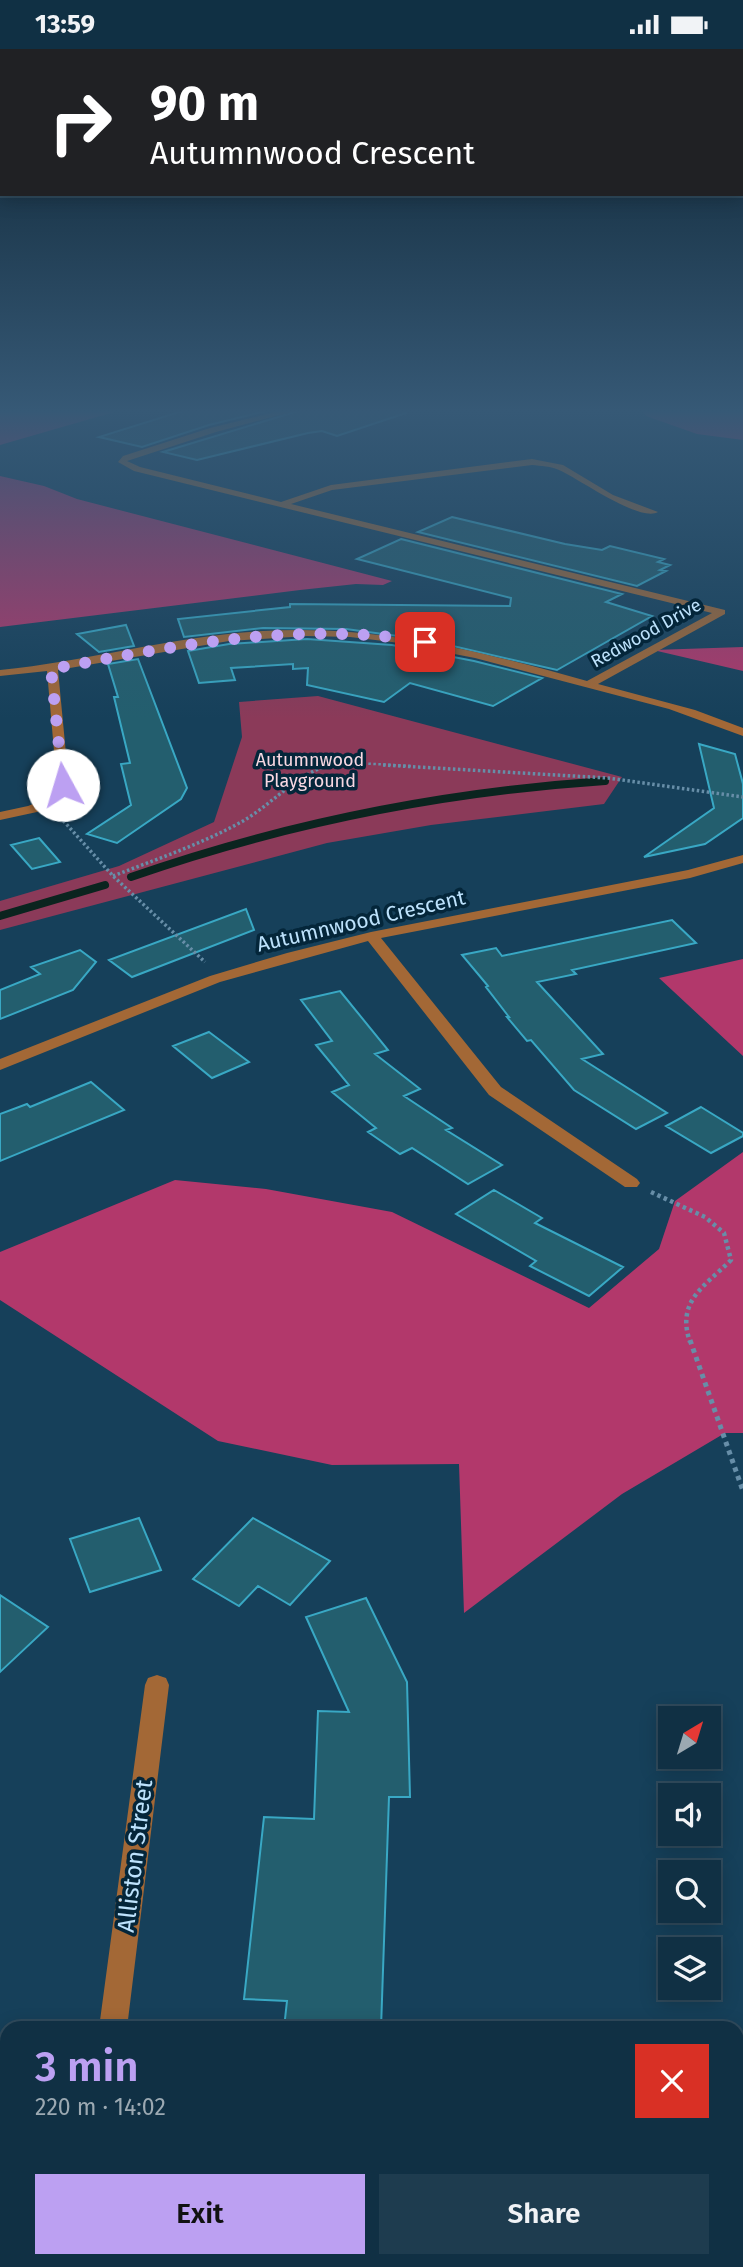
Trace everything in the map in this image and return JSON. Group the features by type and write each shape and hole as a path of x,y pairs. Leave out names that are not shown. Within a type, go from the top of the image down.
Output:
{"street":[{"name":"Redwood Drive","path":"307,512 720,612 589,684"},
{"path":"0,673 51,669 236,637 314,632 385,636 441,644 704,716 743,732"},
{"path":"0,816 48,803 58,798 63,785 51,669"},
{"name":"Autumnwood Crescent","path":"0,1065 215,979 371,936 690,874 743,859"},
{"path":"371,936 446,1034 495,1091 631,1183"},
{"name":"Alliston Street","path":"114,2021 157,1685"}],"path":[{"path":"113,876 207,839 278,798 307,773 337,762 596,777 743,797"},
{"path":"48,803 113,876 205,962"},
{"path":"631,1183 705,1217 724,1233 731,1260 688,1303 684,1324 743,1491"}],"green space":[{"name":"Autumnwood Playground","path":"318,696 622,777 604,804 431,825 327,843 0,930 0,901 119,866 214,822 242,737 239,702"}],"shaded area":[{"path":"0,512 125,512 392,581 383,585 356,584 300,590 0,627"},
{"path":"743,647 743,671 653,650"},
{"path":"743,959 743,1056 659,978"},
{"path":"743,1152 743,1433 725,1433 622,1494 464,1613 459,1464 332,1465 218,1441 0,1300 0,1252 175,1180 266,1189 392,1212 589,1308 659,1249 675,1201"}],"building":[{"path":"452,517 565,544 602,550 610,546 664,559 658,562 670,565 660,570 666,571 637,586 418,532"},
{"path":"401,539 622,594 606,602 652,616 557,670 427,640 346,629 263,628 184,637 178,619 290,607 290,604 510,606 511,598 357,559"},
{"path":"126,625 134,646 99,652 77,634"},
{"path":"307,639 392,645 542,678 493,706 410,683 384,702 307,685 308,668 293,669 293,664 231,668 235,680 199,683 188,651 229,644"},
{"path":"138,659 187,788 181,799 117,843 87,834 131,805 121,764 130,763 114,697 118,697 108,664"},
{"path":"699,744 735,754 743,784 743,818 705,844 644,857 714,808"},
{"path":"39,838 60,862 32,869 11,845"},
{"path":"246,909 254,930 132,977 109,960"},
{"path":"672,920 696,943 572,970 576,974 537,982 603,1054 582,1059 667,1113 636,1129 574,1090 531,1040 527,1041 507,1017 486,987 488,986 462,955 496,948 502,956"},
{"path":"80,950 96,962 73,990 0,1019 0,990 40,974 31,967"},
{"path":"340,991 388,1050 375,1054 420,1089 404,1096 452,1128 446,1130 502,1165 468,1184 412,1148 400,1154 368,1132 376,1128 332,1092 349,1085 316,1045 332,1041 301,1000"},
{"path":"209,1032 249,1062 212,1078 173,1046"},
{"path":"91,1082 124,1110 0,1161 0,1114 27,1104 30,1107"},
{"path":"701,1107 743,1133 743,1136 711,1153 666,1126"},
{"path":"494,1190 542,1218 535,1223 623,1267 589,1296 530,1266 536,1261 456,1214"},
{"path":"139,1518 161,1570 90,1592 70,1539"},
{"path":"253,1518 330,1561 290,1605 258,1586 239,1606 193,1579"},
{"path":"0,1595 48,1627 0,1672"},
{"path":"366,1598 407,1682 410,1797 389,1797 381,2021 285,2021 287,2001 244,1999 264,1817 314,1819 318,1711 349,1712 306,1617"}],"waterway":[{"path":"131,877 248,841 365,813 484,793 605,781"},
{"path":"0,916 105,885"}],"route":[{"path":"63,785 51,669 261,634 314,632 425,642"}]}
